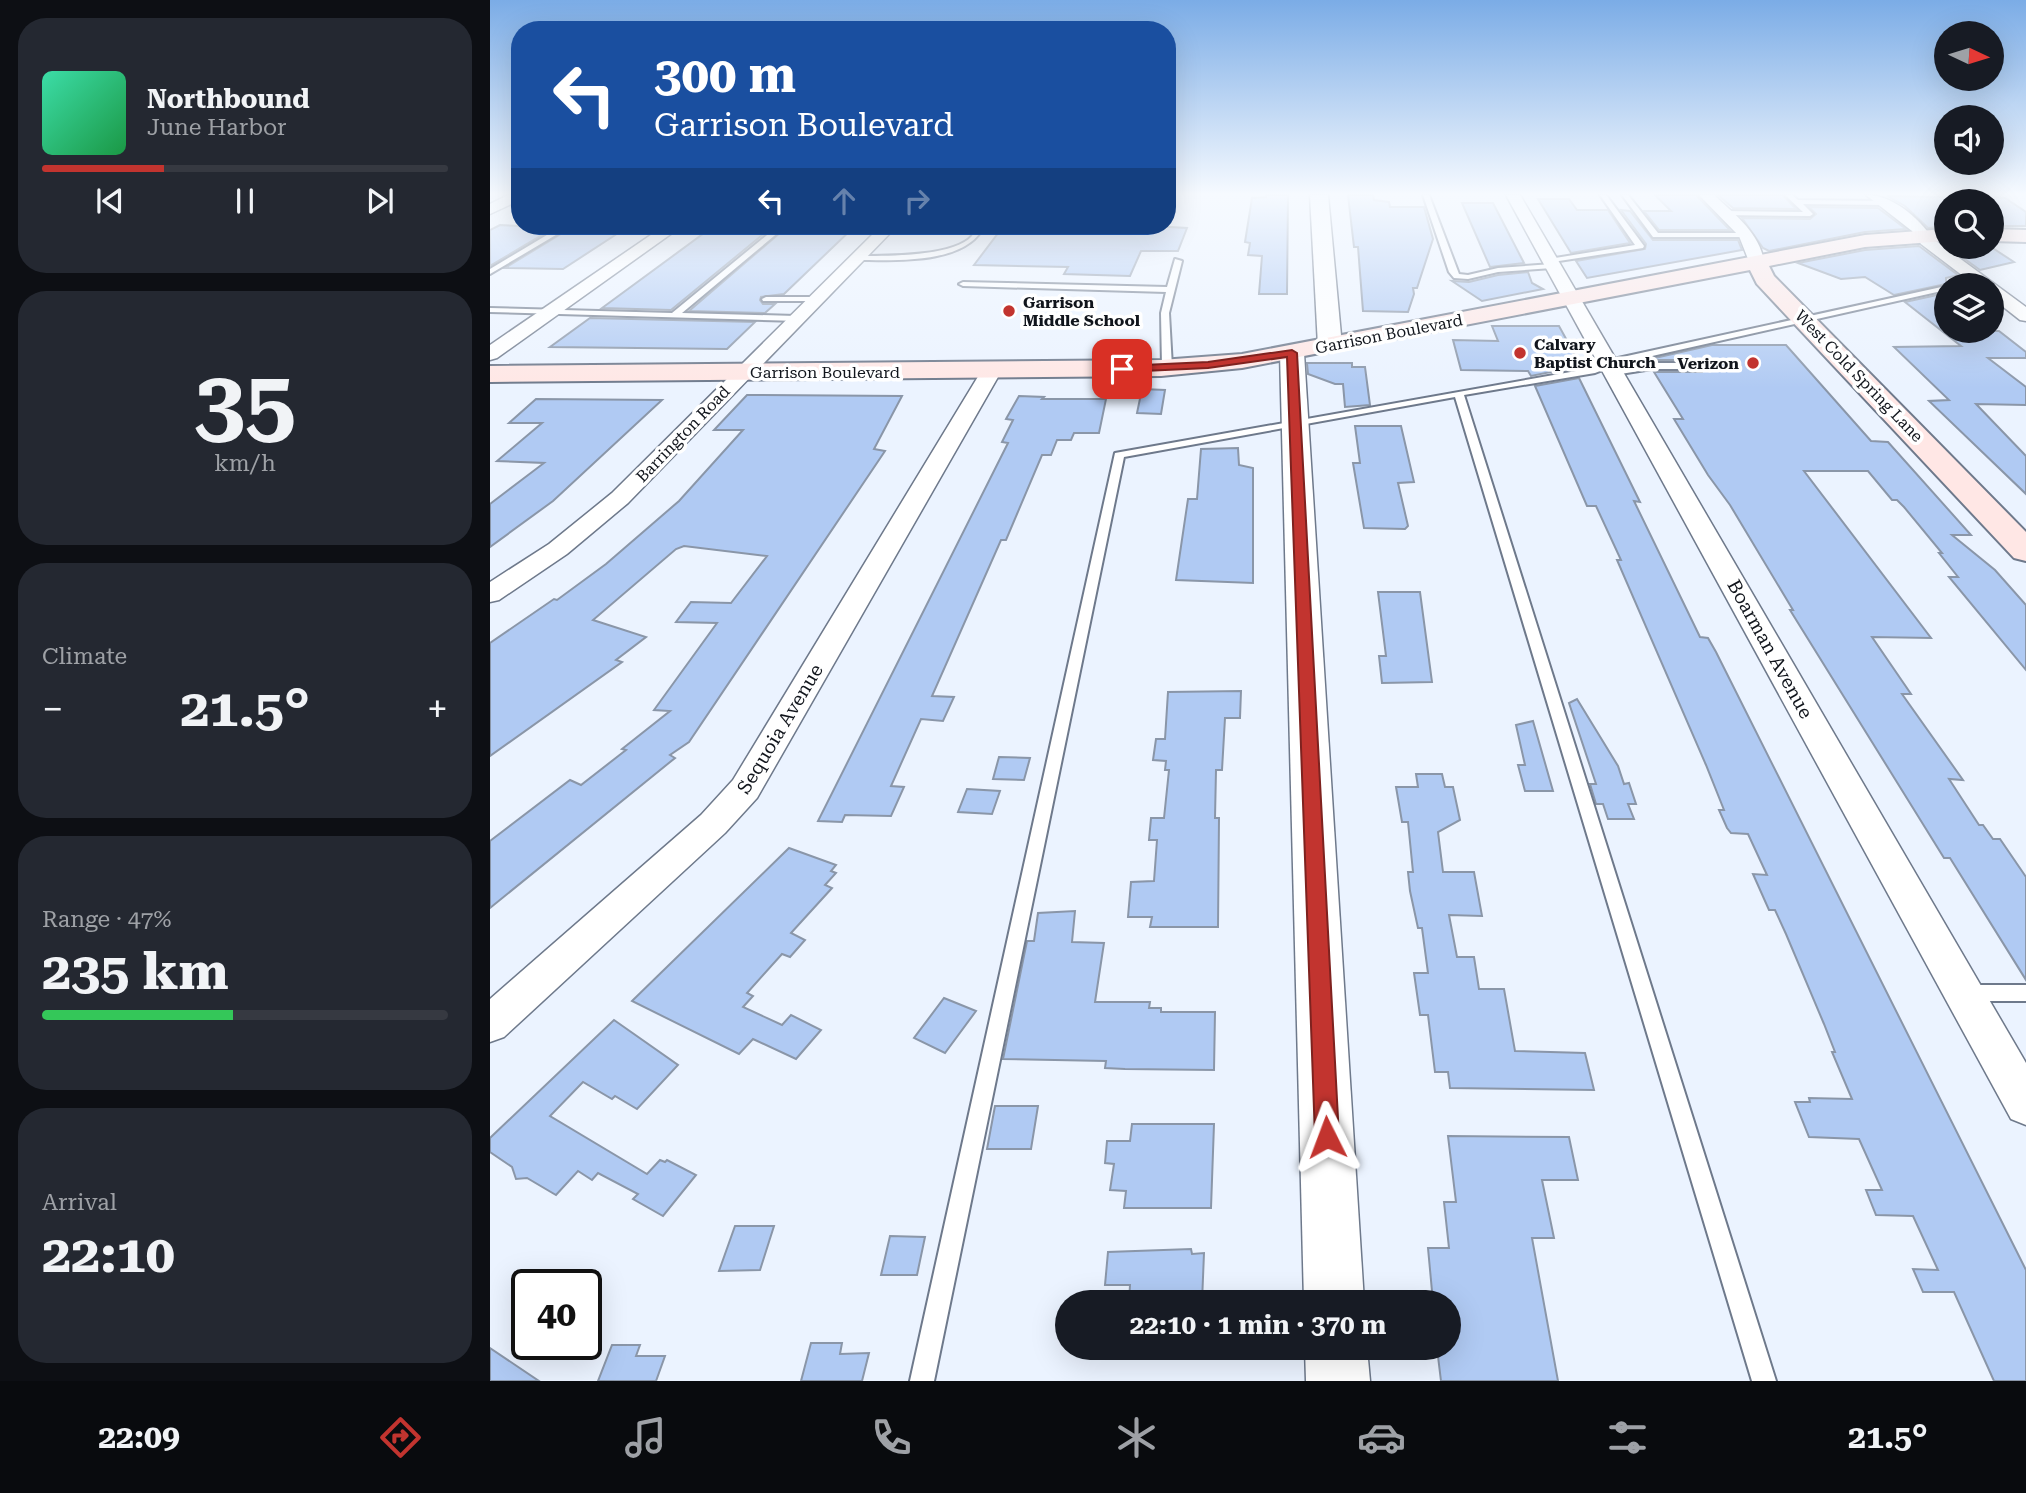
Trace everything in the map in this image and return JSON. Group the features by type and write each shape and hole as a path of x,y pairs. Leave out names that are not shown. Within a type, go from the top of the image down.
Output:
{"main road":[{"name":"Garrison Boulevard","path":"490,373 1167,368 1242,361 1311,349 1765,259"},
{"name":"West Cold Spring Lane","path":"1756,261 1765,279 2026,551"}],"street":[{"path":"490,354 626,259"},
{"name":"Barrington Road","path":"490,594 558,549 620,498 855,259"},
{"path":"1316,259 1311,349 1296,422 1333,1290"},
{"name":"Boarman Avenue","path":"1549,259 2026,1104"},
{"path":"1952,259 1970,273"},
{"path":"2004,299 2026,316"},
{"name":"Sequoia Avenue","path":"490,1024 713,824 745,789 992,370"},
{"path":"1337,1360 1338,1381"}],"lane":[{"path":"490,272 511,259"},
{"path":"673,316 741,259"},
{"path":"1449,259 1457,276 1468,277 1570,259"},
{"path":"1167,368 1165,313 1178,261"},
{"path":"963,284 1171,290"},
{"path":"1612,368 1804,319 1934,291"},
{"path":"766,299 816,299"},
{"path":"490,310 796,320"},
{"path":"922,1381 1119,455 1595,370 1702,366"},
{"path":"1459,393 1764,1381"},
{"path":"1964,993 2026,993"}],"building":[{"path":"490,259 501,259 490,266"},
{"path":"519,259 578,259 563,269 505,268"},
{"path":"668,259 733,259 671,310 602,308"},
{"path":"749,259 820,259 784,294 761,297 763,304 775,304 765,313 689,311"},
{"path":"978,259 1137,259 1130,276 1064,274 1068,267 974,265"},
{"path":"1262,259 1287,259 1287,294 1259,294"},
{"path":"1359,259 1426,259 1417,288 1413,288 1414,294 1408,312 1363,311"},
{"path":"1487,259 1522,259 1524,263 1490,267"},
{"path":"1585,259 1690,259 1587,278 1576,261"},
{"path":"1816,259 1937,259 1955,273 1934,273 1934,287 1894,295 1865,277 1841,279 1798,263"},
{"path":"1965,259 2010,259 2014,262 1980,270"},
{"path":"1528,272 1532,283 1543,289 1482,301 1452,281 1469,282"},
{"path":"1934,296 1934,325 1905,302"},
{"path":"590,318 755,322 727,349 550,347"},
{"path":"1492,326 1559,326 1581,366 1531,376 1528,371 1461,370 1453,340 1498,341"},
{"path":"2004,335 2026,352 2026,358 1988,358 2026,387 2026,405 1976,404 2026,456 2026,494 1929,401 1949,400 1894,347 1961,346 1957,343 2004,343"},
{"path":"1712,345 1786,345 1871,441 1888,442 1971,535 1952,535 1995,570 2026,605 2026,670 1949,577 1958,577 1939,553 1942,553 1904,507 1897,500 1892,500 1868,471 1804,471 1931,638 1872,637 1911,694 1902,694 1963,780 1949,779 1979,825 1983,825 1993,839 2000,839 2026,877 2026,980 1950,858 1944,858 1790,610 1793,610 1730,505 1674,419 1683,419 1654,372 1702,372 1709,365 1702,360 1646,360"},
{"path":"1307,363 1352,363 1352,367 1365,367 1370,405 1345,407 1343,384 1335,384 1308,374"},
{"path":"1579,378 1640,502 1634,501 1700,637 1708,638 1716,652 2026,1270 2026,1381 1994,1381 1954,1292 1923,1292 1913,1269 1938,1270 1913,1216 1876,1215 1866,1190 1882,1190 1859,1139 1809,1137 1795,1102 1810,1102 1809,1098 1852,1099 1786,934 1775,910 1769,910 1753,874 1767,875 1748,834 1731,833 1727,828 1719,810 1724,810 1706,765 1617,560 1621,560 1596,506 1587,506 1535,386"},
{"path":"1142,389 1165,390 1161,414 1137,413"},
{"path":"747,395 902,396 874,449 885,451 689,742 670,755 675,758 490,908 490,841 570,780 581,785 670,711 654,710 717,623 676,622 691,602 731,603 767,556 684,546 676,549 593,620 646,637 616,660 622,662 490,756 490,643 554,599 557,600 606,564 679,501 743,430 714,430"},
{"path":"1019,396 1044,397 1042,399 1106,399 1099,433 1074,433 1071,440 1057,440 1051,455 1042,455 1006,540 1001,540 932,696 954,697 943,721 921,719 891,786 904,787 891,816 845,815 842,822 818,821 1008,443 1002,442 1013,420 1006,419"},
{"path":"536,399 662,400 553,501 490,547 490,504 544,463 497,461 542,423 509,423"},
{"path":"1355,426 1401,426 1414,482 1398,483 1408,526 1405,529 1364,528 1353,463 1360,463"},
{"path":"1238,448 1239,465 1253,468 1253,583 1176,580 1188,499 1197,499 1201,449"},
{"path":"1378,592 1420,592 1432,682 1382,683 1379,656 1386,656"},
{"path":"1241,691 1240,718 1225,718 1222,770 1216,770 1215,818 1219,818 1218,927 1150,927 1152,917 1128,917 1131,882 1154,881 1157,840 1149,840 1151,818 1164,818 1169,770 1165,770 1166,761 1153,760 1156,739 1165,739 1168,692"},
{"path":"1577,699 1618,766 1624,784 1629,783 1636,804 1628,804 1634,819 1608,819 1603,804 1596,804 1590,784 1596,784 1569,703"},
{"path":"1533,721 1553,791 1525,791 1518,765 1525,765 1516,725"},
{"path":"999,757 1030,758 1024,780 993,779"},
{"path":"1416,774 1442,774 1445,787 1453,787 1460,820 1438,832 1443,872 1474,872 1482,916 1449,915 1457,957 1474,957 1479,989 1504,989 1515,1051 1585,1053 1594,1090 1450,1088 1448,1072 1435,1072 1428,1015 1420,1015 1414,973 1428,973 1422,928 1418,928 1410,891 1408,872 1413,872 1408,822 1402,822 1396,787 1418,787"},
{"path":"967,789 1000,791 992,814 958,812"},
{"path":"789,848 836,865 831,871 836,873 825,885 832,888 791,933 805,940 790,957 782,954 747,993 753,996 743,1007 782,1025 791,1015 821,1030 796,1059 753,1039 739,1054 632,1001"},
{"path":"1075,911 1072,942 1104,943 1095,1002 1150,1002 1149,1008 1161,1008 1161,1012 1215,1012 1214,1070 1105,1068 1106,1061 1003,1059 1027,941 1034,941 1038,913"},
{"path":"944,998 976,1011 945,1053 914,1038"},
{"path":"614,1020 678,1065 637,1109 615,1096 612,1099 583,1082 550,1116 647,1174 660,1160 667,1160 696,1175 663,1216 633,1199 638,1194 598,1173 592,1180 578,1171 556,1195 527,1178 516,1179 512,1167 490,1152 490,1138"},
{"path":"995,1106 1038,1106 1031,1149 987,1149"},
{"path":"1132,1124 1214,1124 1211,1208 1124,1208 1126,1191 1110,1190 1114,1164 1105,1163 1107,1141 1130,1141"},
{"path":"1448,1136 1569,1137 1578,1180 1542,1180 1554,1238 1532,1238 1558,1381 1441,1381 1438,1360 1461,1360 1461,1290 1432,1290 1428,1248 1449,1248 1444,1202 1456,1202"},
{"path":"735,1226 774,1226 760,1270 719,1271"},
{"path":"890,1236 925,1237 917,1275 881,1275"},
{"path":"1191,1249 1192,1254 1204,1253 1202,1290 1130,1290 1130,1285 1105,1285 1108,1252"},
{"path":"811,1343 842,1343 840,1354 869,1353 862,1381 801,1381"},
{"path":"612,1345 640,1345 636,1356 665,1356 656,1381 598,1381"},
{"path":"490,1348 539,1381 490,1381"}],"place":[{"name":"Garrison Middle School","path":"1009,311"},
{"name":"Calvary Baptist Church","path":"1520,353"},
{"name":"Verizon","path":"1753,363"}],"route":[{"path":"1122,369 1208,365 1292,353 1327,1137"}]}
